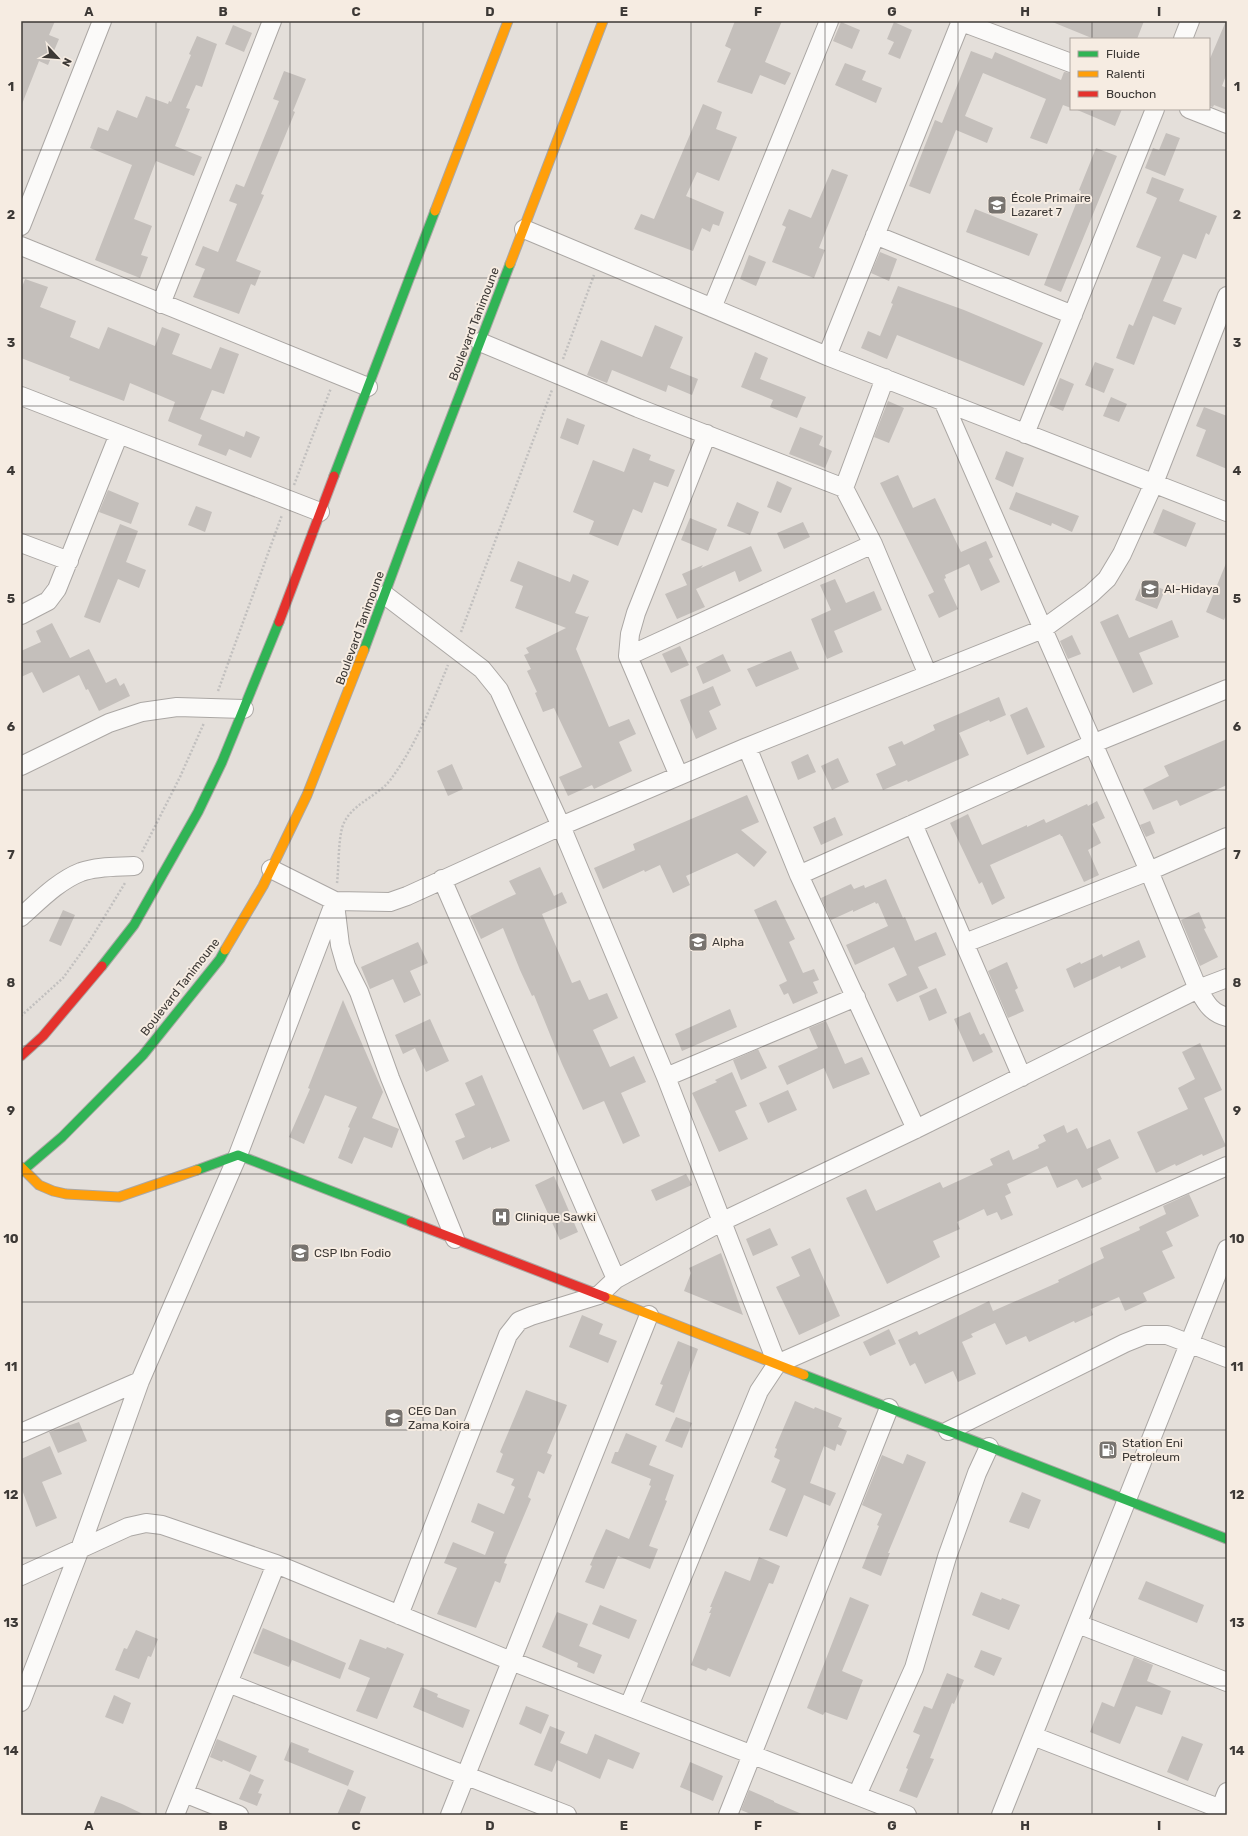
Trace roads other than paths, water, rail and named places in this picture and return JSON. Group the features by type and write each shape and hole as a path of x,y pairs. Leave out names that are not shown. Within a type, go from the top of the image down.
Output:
{"main road":[{"path":"21,1056 43,1036 86,987 134,925 198,812 244,708 508,21"},
{"name":"Boulevard Tanimoune","path":"22,1170 62,1137 143,1054 220,958 242,923 271,869 307,795 347,697 480,342 603,21"},
{"path":"22,1170 39,1185 53,1191 66,1194 119,1197 238,1155 1227,1539"}],"street":[{"path":"21,226 102,21"},
{"path":"161,304 271,21"},
{"path":"712,308 829,21"},
{"path":"827,356 960,21 1070,64"},
{"path":"1183,38 1190,21"},
{"path":"1025,434 1155,110"},
{"path":"1192,110 1227,124"},
{"path":"524,229 827,356 1227,512"},
{"path":"875,235 1073,315"},
{"path":"21,246 368,387"},
{"path":"271,869 335,901 390,902 407,896 561,826 747,747 1043,629 1091,594 1107,579 1122,554 1154,484 1227,296"},
{"path":"480,342 557,375 844,488 873,544 928,675"},
{"path":"844,488 885,378"},
{"path":"21,396 320,512"},
{"path":"943,401 1092,744 1149,871 1198,989 1206,1005 1220,1015 1227,1017"},
{"path":"21,615 48,601 58,589 118,434"},
{"path":"679,776 628,656 630,634 636,614 707,434"},
{"path":"21,542 69,561"},
{"path":"628,656 873,544"},
{"path":"385,595 456,647 482,669 499,690 561,826 666,1077 723,1221 777,1364"},
{"path":"799,875 1092,744 1227,689"},
{"path":"21,766 109,723 142,712 177,707 244,708"},
{"path":"747,747 799,875 916,1130"},
{"path":"913,824 966,943 1022,1077"},
{"path":"966,943 1149,871 1227,837"},
{"path":"21,917 59,884 81,872 105,867 134,866"},
{"path":"442,879 616,1279"},
{"path":"21,1702 80,1549 140,1381 238,1155 335,901"},
{"path":"335,901 340,945 346,966 359,992 390,1078 456,1239"},
{"path":"399,1615 508,1335 519,1321 599,1295 616,1279 723,1221 916,1130 1198,989 1227,978"},
{"path":"666,1077 856,997"},
{"path":"629,1706 759,1391 777,1364 1227,1166"},
{"path":"1001,1815 1227,1249"},
{"path":"450,1815 649,1314"},
{"path":"948,1430 1125,1343 1145,1335 1167,1335 1227,1358"},
{"path":"21,1433 140,1381"},
{"path":"728,1815 889,1408"},
{"path":"857,1795 914,1668 947,1557 977,1473 989,1447"},
{"path":"21,1576 128,1527 146,1523 162,1525 276,1564 511,1661 907,1815"},
{"path":"175,1815 276,1564"},
{"path":"1078,1624 1227,1682"},
{"path":"228,1683 567,1815"},
{"path":"1033,1736 1219,1812 1227,1792"},
{"path":"184,1793 239,1815"}],"place":[{"name":"École Primaire Lazaret 7","path":"997,205"},
{"name":"Al-Hidaya","path":"1150,589"},
{"name":"Alpha","path":"698,942"},
{"name":"Clinique Sawki","path":"501,1217"},
{"name":"CSP Ibn Fodio","path":"300,1253"},
{"name":"CEG Dan Zama Koira","path":"394,1418"},
{"name":"Station Eni Petroleum","path":"1108,1450"}]}
